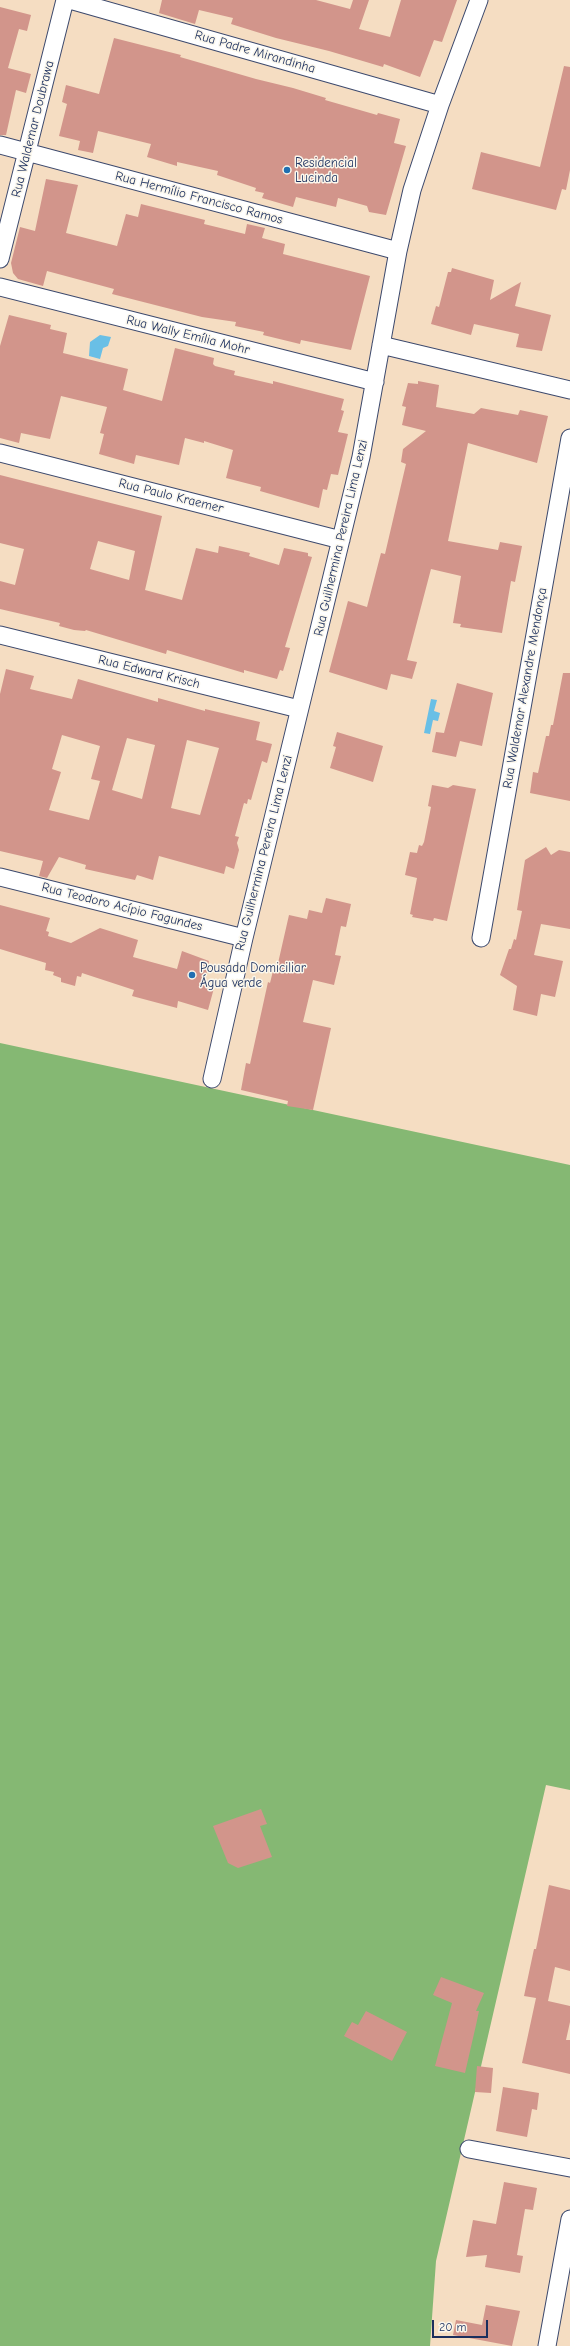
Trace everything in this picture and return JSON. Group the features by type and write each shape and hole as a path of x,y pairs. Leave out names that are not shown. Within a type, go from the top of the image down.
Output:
{"street":[{"name":"Rua Waldemar Doubrawa","path":"0,259 65,0"},
{"name":"Rua Padre Mirandinha","path":"70,0 440,105"},
{"name":"Rua Guilhermina Pereira Lima Lenzi","path":"212,1079 299,709 342,540 375,382 398,251 416,176 440,105 479,0"},
{"name":"Rua Hermílio Francisco Ramos","path":"0,144 398,251"},
{"name":"Rua Wally Emília Mohr","path":"0,287 375,382"},
{"path":"381,345 570,390"},
{"name":"Rua Waldemar Alexandre Mendonça","path":"481,938 570,438"},
{"name":"Rua Paulo Kraemer","path":"0,453 342,540"},
{"name":"Rua Edward Krisch","path":"0,635 299,709"},
{"name":"Rua Teodoro Acípio Fagundes","path":"0,877 244,938"},
{"path":"469,2149 570,2168"},
{"path":"547,2346 570,2220"}],"green space":[{"path":"0,1043 570,1165 570,1790 546,1785 436,2261 430,2346 0,2346"}],"water":[{"path":"100,335 111,337 108,346 103,348 100,359 89,356 90,342"},
{"path":"431,699 437,700 434,711 440,713 438,721 433,720 430,734 424,733"}],"building":[{"path":"162,0 316,0 350,9 353,0 369,0 359,29 390,37 401,0 457,0 442,42 434,40 420,77 384,64 383,67 329,51 276,38 231,24 233,18 199,10 195,24 159,13"},
{"path":"0,7 31,15 27,31 19,29 8,68 31,74 26,93 16,90 6,135 0,135"},
{"path":"114,38 181,55 180,57 293,88 326,98 325,100 377,115 378,113 400,119 394,143 406,146 386,215 369,212 367,206 338,198 336,207 296,197 293,207 262,198 264,193 255,191 256,188 217,175 218,171 177,162 177,166 147,157 151,144 98,131 93,153 78,150 80,141 59,136 67,104 62,102 66,85 99,94"},
{"path":"564,66 570,67 570,170 566,190 562,189 556,210 472,189 481,152 540,167"},
{"path":"46,179 78,185 66,233 117,246 126,214 138,217 141,204 205,220 204,224 245,234 247,224 265,228 262,238 285,244 283,254 370,276 351,350 301,340 300,344 263,335 264,332 235,326 236,322 202,317 112,294 114,289 47,271 43,286 18,279 13,273 11,263 20,227 35,231"},
{"path":"452,268 494,280 490,300 521,282 515,306 551,315 542,351 516,347 519,334 474,324 471,335 431,324 436,306 439,307 448,272 451,272"},
{"path":"9,315 51,325 50,329 67,333 63,353 128,369 123,390 162,401 175,348 214,358 213,364 215,366 235,371 234,375 273,384 273,381 344,399 341,410 344,411 338,432 348,434 338,475 331,474 327,490 323,489 319,508 260,491 261,487 226,478 233,450 204,441 204,443 185,438 179,465 136,455 134,464 99,454 104,434 100,433 107,407 61,396 50,439 21,433 19,443 0,438 0,346"},
{"path":"418,381 439,385 436,407 474,414 481,408 518,415 520,410 548,416 537,463 468,443 448,541 498,550 500,542 522,546 515,582 511,581 502,633 460,627 461,624 453,623 461,576 431,569 407,660 417,662 412,679 391,674 387,690 329,672 348,601 367,607 381,553 385,554 406,464 401,462 403,449 426,431 402,425 406,407 402,406 408,383 418,384"},
{"path":"0,475 162,516 145,590 182,600 196,548 218,553 219,546 250,553 249,556 279,565 284,548 308,553 308,556 312,557 285,647 290,648 283,671 280,670 277,679 244,670 244,673 167,650 166,654 86,630 74,630 59,626 60,623 0,609 0,581 15,585 24,549 0,543","holes":["98,541 135,551 129,580 90,569"]},
{"path":"6,669 34,676 30,689 72,699 78,679 158,702 158,698 205,711 205,709 260,722 256,740 272,744 267,763 262,761 251,800 248,799 247,804 244,803 235,836 239,837 237,843 239,850 234,869 226,866 224,874 159,856 153,880 137,875 135,880 85,869 86,865 59,857 47,878 39,876 43,861 0,851 0,694","holes":["62,735 100,746 91,779 100,781 89,820 49,810 61,772 52,769","127,738 155,745 142,799 112,790","187,740 219,748 200,815 171,808"]},
{"path":"563,673 570,673 570,801 530,793 533,772 538,773 546,736 549,736 551,725 553,725"},
{"path":"457,683 493,693 482,746 460,741 456,757 432,752 436,732 444,733"},
{"path":"337,732 383,746 373,782 330,768 336,747 333,746"},
{"path":"432,785 448,788 453,785 476,789 447,921 434,918 433,921 412,917 413,915 410,914 417,878 405,875 410,852 417,853 419,845 422,846 424,842 431,807 428,806"},
{"path":"546,847 551,855 559,850 570,852 570,929 541,924 534,955 563,961 555,997 541,994 537,1016 513,1010 517,986 500,975 509,949 511,949 514,939 516,940 522,911 517,910 525,860"},
{"path":"326,898 351,904 346,927 341,926 335,955 341,956 334,985 313,980 303,1022 331,1028 313,1110 287,1106 288,1101 241,1090 246,1063 250,1064 268,982 270,983 273,971 276,972 289,915 307,919 309,910 322,913"},
{"path":"0,905 50,918 46,931 49,932 48,936 71,943 100,928 138,940 133,957 177,969 182,951 209,961 204,986 214,988 208,1010 178,1001 177,1008 132,996 134,990 82,973 81,977 77,976 75,986 61,982 61,978 53,975 54,972 45,970 46,963 0,949"},
{"path":"261,1809 267,1824 260,1826 272,1857 238,1868 228,1863 213,1826"},
{"path":"549,1885 570,1890 570,1971 555,1967 548,2001 570,2006 570,2022 566,2040 570,2040 570,2074 522,2063 536,1998 524,1996 534,1949 536,1949"},
{"path":"441,1977 484,1993 476,2011 479,2011 465,2073 435,2066 452,2003 433,1995"},
{"path":"366,2011 407,2032 392,2061 344,2036 352,2022 358,2025"},
{"path":"477,2066 493,2068 491,2093 475,2092"},
{"path":"503,2087 539,2093 537,2110 532,2109 527,2137 496,2131"},
{"path":"504,2182 537,2188 533,2210 525,2209 517,2255 523,2256 520,2273 485,2267 487,2255 466,2257 473,2220 496,2224"},
{"path":"486,2305 520,2311 512,2346 453,2335 456,2320 482,2325"}],"place":[{"name":"Residencial Lucinda","path":"287,170"},
{"name":"Pousada Domiciliar Água verde","path":"192,975"}]}
